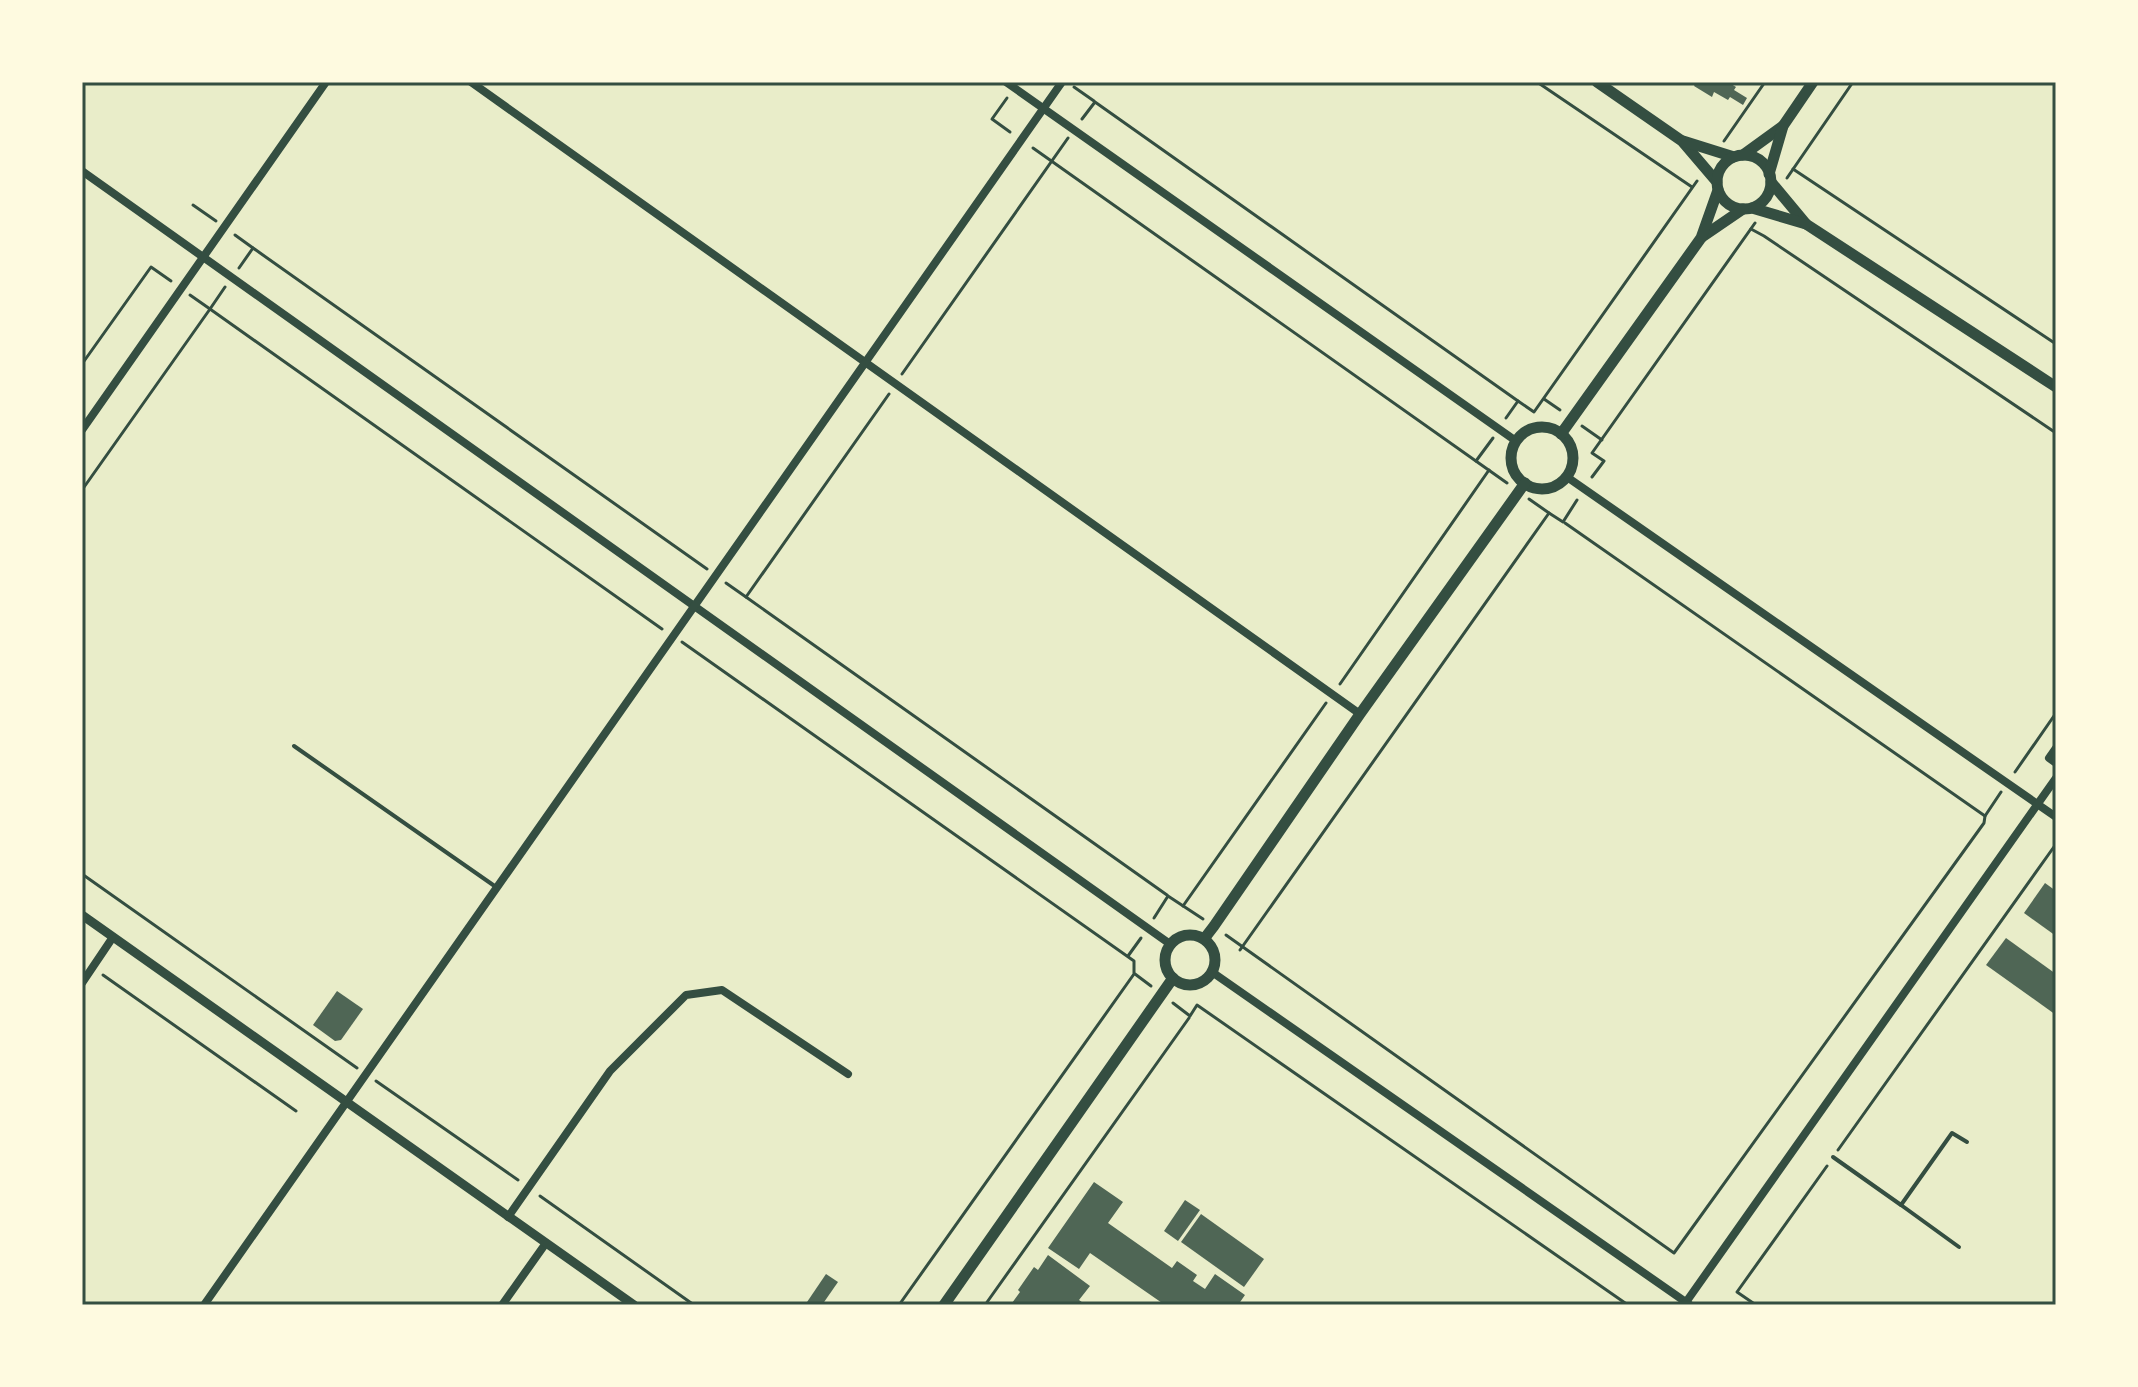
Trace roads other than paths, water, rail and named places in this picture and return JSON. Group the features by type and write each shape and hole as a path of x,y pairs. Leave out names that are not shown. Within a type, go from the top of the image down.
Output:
{"main road":[{"path":"1597,82 1682,141 1705,169 1726,203 1806,224 2056,387"},
{"path":"1561,434 1701,238 1721,167 1783,126 1813,82"},
{"path":"1701,238 1753,210 1766,197 1773,182 1783,126"},
{"path":"1682,141 1717,152 1760,160 1806,224"},
{"path":"1537,427 1550,428 1561,434 1573,454 1567,477 1558,485 1547,488 1522,488 1512,464 1516,441 1525,432 1537,427"},
{"path":"1204,939 1522,488"},
{"path":"1186,935 1204,939 1214,954 1212,972 1198,983 1180,983 1167,970 1166,952 1170,944 1186,935"},
{"path":"944,1305 1173,978"}],"street":[{"path":"82,430 326,82"},
{"path":"471,82 1360,714"},
{"path":"1006,82 1516,441"},
{"path":"204,1305 1065,82"},
{"path":"82,171 1170,944"},
{"path":"1567,477 2007,783 2055,813"},
{"path":"2056,748 2049,758 2056,763"},
{"path":"1212,972 1687,1304 2056,778"},
{"path":"82,915 634,1305"},
{"path":"82,983 113,937"},
{"path":"508,1217 610,1071 686,995 722,990 848,1074"},
{"path":"502,1305 546,1243"}],"lane":[{"path":"294,746 498,888"},
{"path":"1901,1205 1952,1133 1967,1142"},
{"path":"1833,1157 1959,1247"}]}
